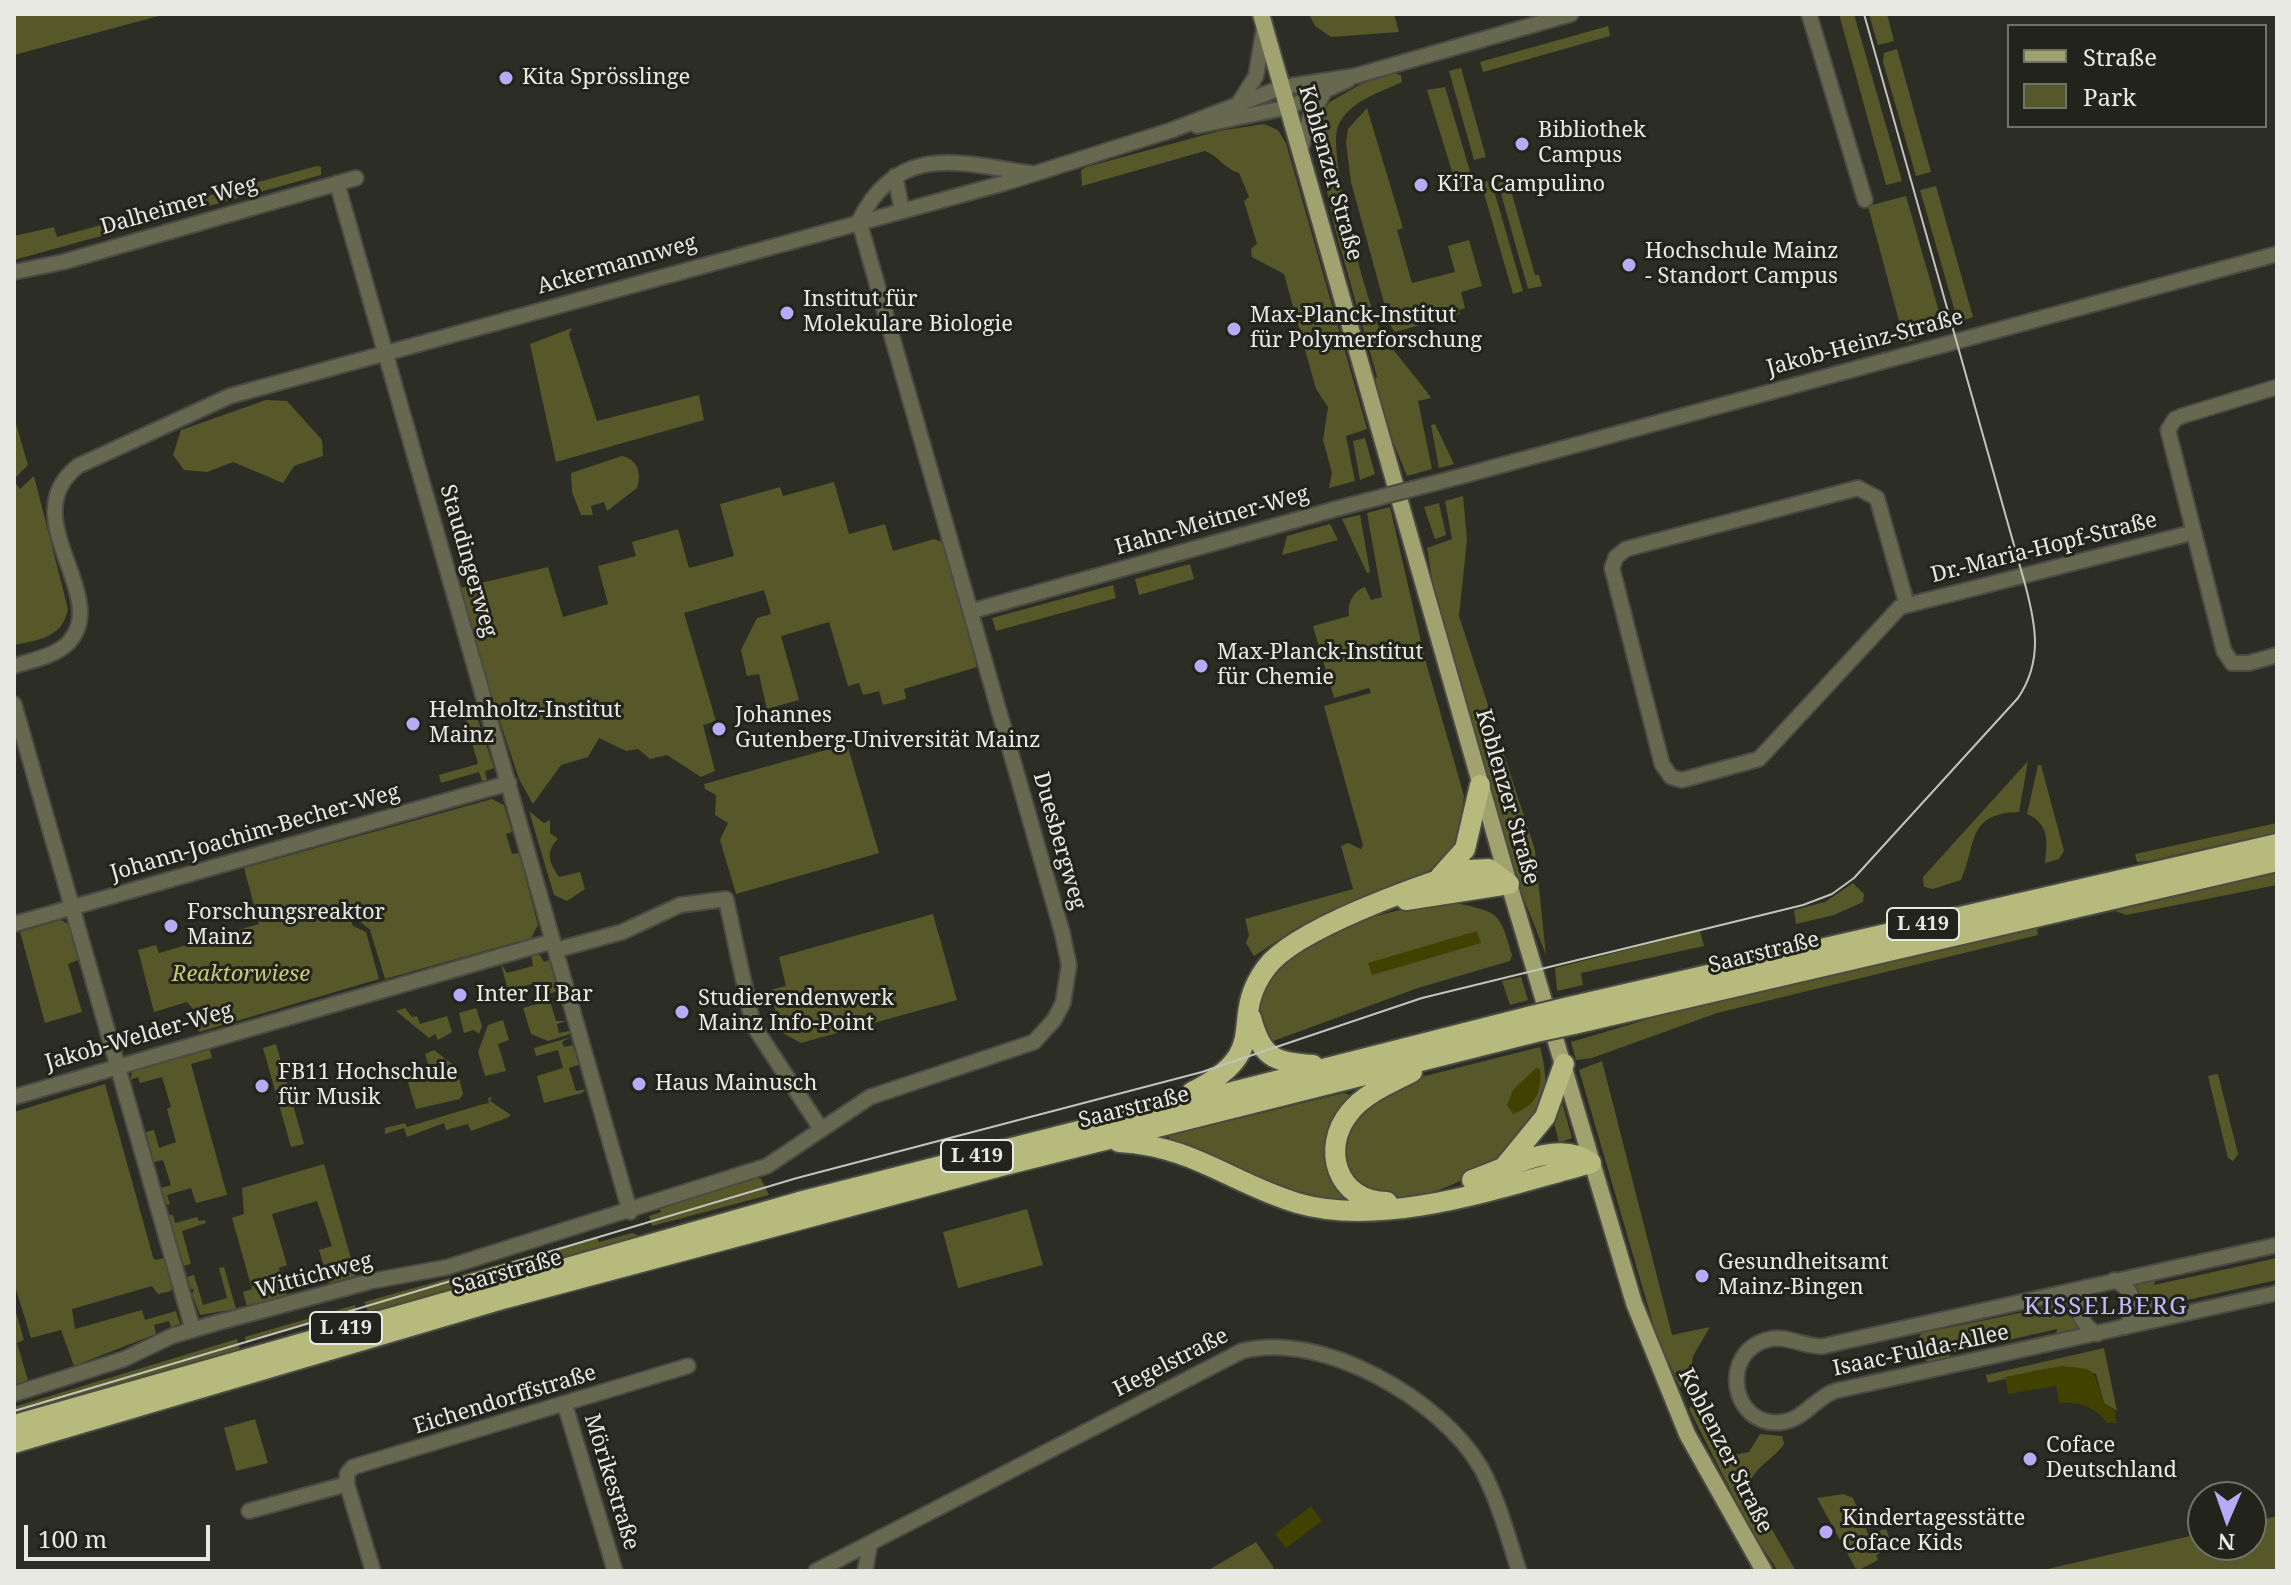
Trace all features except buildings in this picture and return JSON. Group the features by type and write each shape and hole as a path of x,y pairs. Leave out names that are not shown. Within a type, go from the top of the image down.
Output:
{"highway":[{"path":"1438,879 1465,849 1480,785"},
{"name":"Saarstraße","path":"1572,1016 2277,844"},
{"name":"Saarstraße","path":"14,1425 511,1281 1329,1066 1572,1016 2277,861"},
{"path":"1156,1110 1216,1080 1232,1067 1244,1045 1257,985 1273,960 1324,928 1438,879 1480,867 1493,871 1509,884"},
{"path":"1386,902 1509,884"},
{"path":"1250,1013 1259,1043 1270,1056 1287,1063 1329,1066"},
{"name":"Saarstraße","path":"14,1443 506,1298 1448,1054 1534,1024"},
{"path":"1448,1054 1356,1105 1336,1137 1337,1169 1357,1194 1379,1202 1428,1195 1558,1152 1574,1153 1591,1163"},
{"path":"1501,1170 1545,1117 1564,1064"},
{"path":"1103,1141 1180,1151 1295,1202 1357,1211 1415,1207 1591,1163"}],"main road":[{"name":"Koblenzer Straße","path":"1262,20 1301,148 1480,785 1634,1303 1673,1404 1764,1571"}],"street":[{"path":"1355,76 1571,14"},
{"path":"1809,14 1865,200"},
{"path":"1240,101 1256,76 1262,20"},
{"name":"Ackermannweg","path":"14,666 52,654 70,640 78,624 78,600 53,505 60,483 71,471 230,396 1035,173 1172,130 1240,101 1283,87 1355,76"},
{"name":"Ackermannweg","path":"1172,130 1289,107 1323,94 1355,76"},
{"path":"1301,148 1310,117 1323,94"},
{"name":"Ackermannweg","path":"895,176 952,160 1035,173"},
{"path":"895,176 902,210"},
{"path":"859,221 870,199 895,176"},
{"name":"Dalheimer Weg","path":"14,272 63,262 356,178"},
{"name":"Staudingerweg","path":"337,183 630,1212"},
{"name":"Duesbergweg","path":"630,1212 767,1166 893,1086 1024,1049 1046,1030 1063,1003 1069,965 1062,932 859,221"},
{"name":"Jakob-Heinz-Straße","path":"1461,476 2277,254"},
{"name":"Dr.-Maria-Hopf-Straße","path":"2277,387 2172,422 2168,436 2191,533 2227,657 2240,664 2277,655"},
{"name":"Hahn-Meitner-Weg","path":"972,611 1461,476"},
{"name":"Dr.-Maria-Hopf-Straße","path":"1907,605 1877,498 1858,488 1626,549 1616,557 1612,568 1662,764 1668,775 1676,779 1690,779 1759,759 1896,610 2191,533"},
{"path":"14,704 193,1330"},
{"name":"Johann-Joachim-Becher-Weg","path":"14,924 509,783"},
{"path":"554,946 622,932 680,905 726,899 753,1025 821,1129"},
{"name":"Jakob-Welder-Weg","path":"14,1097 554,946"},
{"name":"Wittichweg","path":"14,1394 124,1359 193,1330 372,1281 448,1267 630,1212"},
{"name":"Isaac-Fulda-Allee","path":"2277,1245 1824,1346 1770,1339 1744,1355 1737,1369 1736,1390 1744,1407 1756,1416 1785,1421 1800,1415 1831,1392 2277,1293"},
{"path":"2114,1280 2126,1287 2134,1302 2133,1316 2125,1327"},
{"path":"2087,1287 2080,1299 2079,1313 2086,1325 2097,1334"},
{"name":"Hegelstraße","path":"816,1571 1242,1351 1269,1347 1292,1348 1362,1370 1401,1390 1449,1425 1487,1481 1519,1571"},
{"name":"Eichendorffstraße","path":"249,1511 347,1484 347,1474 353,1467 688,1366"},
{"name":"Mörikestraße","path":"565,1405 615,1571"},
{"path":"347,1484 373,1571"},
{"path":"865,1571 870,1543"}],"green space":[{"path":"14,14 166,14 14,55"},
{"path":"1309,14 1394,14 1399,32 1331,37 1315,26"},
{"path":"1839,14 1854,14 1902,181 1886,185"},
{"path":"1869,14 1887,14 1894,41 1878,45"},
{"path":"1608,26 1610,36 1483,72 1480,62"},
{"path":"1897,49 1931,172 1916,176 1883,62 1884,53"},
{"path":"1461,68 1486,157 1474,160 1449,71"},
{"path":"1393,73 1401,75 1402,82 1349,110 1338,126 1336,141 1350,227 1374,313 1384,337 1431,398 1418,401 1432,469 1407,476 1385,422 1373,381 1377,377 1334,225 1315,133 1322,112 1330,102 1361,84"},
{"path":"1445,87 1475,188 1458,191 1427,90"},
{"path":"1367,108 1403,228 1397,230 1412,283 1455,272 1448,246 1469,240 1482,286 1461,292 1465,308 1459,310 1460,314 1395,332 1390,325 1351,182 1346,142 1348,129"},
{"path":"1264,124 1278,130 1286,143 1367,429 1346,436 1355,481 1329,488 1332,473 1323,440 1328,407 1316,389 1284,274 1252,257 1251,249 1257,244 1244,201 1249,197 1239,173 1205,151 1082,186 1081,170 1086,167 1219,131"},
{"path":"321,167 321,175 14,260 14,236 54,227 57,237"},
{"path":"1491,180 1523,291 1513,294 1481,183"},
{"path":"1508,180 1535,275 1539,275 1542,286 1528,289 1498,183"},
{"path":"1936,186 1973,317 1958,322 1920,190"},
{"path":"1906,196 1944,329 1905,343 1868,206"},
{"path":"572,328 569,334 597,421 699,395 704,420 556,462 530,344"},
{"path":"266,400 287,401 322,440 323,456 294,466 283,483 233,462 207,472 184,470 173,455 181,430"},
{"path":"14,417 28,465 14,479"},
{"path":"1435,424 1454,464 1439,468 1431,425"},
{"path":"1365,438 1375,474 1360,480 1353,441"},
{"path":"622,456 632,460 637,468 637,488 607,511 604,502 591,506 593,515 581,515 572,492 571,473"},
{"path":"34,476 68,609 55,632 14,645 14,481 20,489"},
{"path":"834,482 849,534 885,524 893,551 934,539 942,542 977,667 904,689 906,699 883,705 879,691 863,695 859,683 848,686 829,622 781,636 799,700 767,709 759,674 747,676 741,650 757,618 771,614 764,590 684,613 716,721 703,725 715,771 701,777 667,755 650,759 638,749 626,751 599,738 588,757 561,765 533,804 519,779 456,589 548,567 563,617 608,604 598,566 636,556 632,542 678,529 689,568 734,556 720,504 780,487 783,496"},
{"path":"1463,496 1467,540 1459,616 1535,850 1546,955 1522,894 1438,616 1427,548 1452,539 1445,501"},
{"path":"1439,503 1446,535 1435,539 1424,507"},
{"path":"1390,507 1425,659 1464,796 1458,840 1452,851 1432,869 1300,926 1254,956 1246,943 1249,935 1245,919 1353,889 1341,846 1348,843 1361,849 1363,845 1324,706 1371,693 1369,688 1334,698 1313,626 1349,616 1352,598 1365,587 1371,600 1382,597 1367,513"},
{"path":"1360,515 1370,572 1367,573 1342,519"},
{"path":"1330,524 1338,540 1282,555 1287,536"},
{"path":"1190,564 1194,579 1139,595 1135,579"},
{"path":"1113,585 1116,598 996,631 992,618"},
{"path":"472,702 494,768 485,771 487,780 482,781 479,772 441,783 439,775 478,764 462,705"},
{"path":"847,744 879,853 736,894 720,840 728,823 715,815 716,795 705,789 704,784"},
{"path":"2028,761 2019,812 1990,818 1982,825 1972,843 1961,880 1933,889 1924,887 1923,877"},
{"path":"2038,765 2041,765 2064,851 2059,859 2045,863 2043,828 2027,814"},
{"name":"Reaktorwiese","path":"492,799 504,805 512,832 506,834 512,854 519,853 538,925 531,938 385,979 370,930 358,920 351,921 353,926 366,932 379,979 199,1032 193,1009 187,1002 154,1012 138,950 156,945 159,953 259,924 244,868"},
{"path":"529,811 544,823 550,820 550,833 558,839 551,849 550,858 559,877 580,872 585,889 567,901 554,895"},
{"path":"2277,823 2277,832 2148,861 2137,862 2135,854"},
{"path":"2277,872 2277,885 2126,915 2115,911"},
{"path":"1853,883 1864,894 1863,902 1834,915 1796,924 1794,910 1825,902"},
{"path":"1450,901 1486,911 1498,919 1512,955 1510,961 1418,988 1265,1044 1260,1010 1269,981 1290,958 1318,939 1352,924 1387,913"},
{"path":"933,914 957,1000 801,1043 781,1032 770,990 786,986 779,957"},
{"path":"61,920 68,924 78,960 68,964 82,1012 45,1023 20,932"},
{"path":"2037,928 2038,935 1717,1013 1592,1058 1576,1060 1571,1042 1679,1010"},
{"path":"1700,931 1704,946 1581,973 1583,985 1557,991 1555,968"},
{"path":"539,954 544,962 549,960 558,991 548,994 556,1021 566,1021 557,1024 559,1033 569,1031 570,1034 548,1041 531,1034 523,1008 544,1002 538,982 508,991 501,964 507,973 533,966 531,955"},
{"path":"1521,977 1528,1000 1510,1005 1502,981"},
{"path":"405,1008 412,1017 417,1016 420,1024 447,1016 452,1032 438,1040 435,1034 429,1038 396,1011"},
{"path":"476,1008 482,1026 479,1034 474,1030 464,1033 459,1013"},
{"path":"503,1020 509,1040 498,1044 506,1071 485,1076 478,1052 488,1025"},
{"path":"571,1037 562,1042 564,1047 573,1045 579,1065 569,1068 576,1091 586,1089 582,1093 544,1103 537,1076 563,1068 558,1050 536,1056 534,1048"},
{"path":"276,1044 304,1144 291,1147 263,1048"},
{"path":"209,1047 212,1058 191,1064 227,1195 196,1203 191,1188 167,1195 170,1204 167,1205 161,1188 171,1185 163,1160 154,1162 146,1132 154,1130 159,1148 176,1142 167,1109 171,1107 162,1077 140,1083 138,1077 130,1080 133,1069"},
{"path":"1540,1047 1545,1078 1542,1101 1528,1125 1497,1157 1456,1183 1414,1197 1388,1197 1352,1183 1339,1138 1358,1111 1417,1078"},
{"path":"434,1050 456,1067 463,1093 460,1099 416,1109 407,1079 431,1073 425,1054"},
{"path":"1602,1061 1672,1335 1710,1327 1693,1356 1688,1384 1680,1387 1657,1337 1579,1070"},
{"path":"2218,1074 2238,1154 2233,1161 2228,1158 2208,1076"},
{"path":"105,1084 153,1257 155,1260 164,1258 172,1287 171,1291 158,1294 152,1286 72,1309 75,1329 142,1310 145,1320 176,1311 180,1324 171,1327 169,1321 154,1325 156,1334 74,1366 61,1330 31,1338 14,1283 14,1112"},
{"path":"1344,1093 1353,1096 1331,1122 1328,1137 1355,1202 1295,1193 1175,1145 1168,1136"},
{"path":"1560,1095 1572,1138 1559,1143 1552,1115"},
{"path":"492,1097 490,1101 511,1115 471,1131 468,1124 446,1130 444,1123 407,1137 404,1128 385,1134 385,1128 405,1123 407,1127 489,1103 488,1098"},
{"path":"324,1164 356,1276 329,1283 319,1250 332,1246 317,1201 272,1214 287,1265 279,1268 287,1296 247,1307 243,1292 252,1289 232,1218 244,1214 242,1188"},
{"path":"756,1177 761,1179 769,1195 652,1226 649,1216 661,1212 660,1209"},
{"path":"1027,1209 1043,1265 958,1288 943,1232"},
{"path":"169,1215 173,1215 175,1223 197,1217 199,1221 205,1220 206,1223 182,1231 191,1264 184,1266"},
{"path":"632,1233 642,1237 368,1312 364,1302 597,1237 599,1242"},
{"path":"2277,1258 2277,1280 2165,1305 2160,1316 2141,1316 2133,1280 2157,1275 2154,1285"},
{"path":"224,1267 236,1309 200,1315 192,1294 194,1289 191,1289 187,1277 194,1275 203,1305 227,1298 219,1268"},
{"path":"2073,1293 2081,1333 2055,1340 2057,1329 1951,1353 1946,1364 1932,1365 1913,1351 1923,1329 1943,1323 1942,1329 2044,1308 2049,1299"},
{"path":"14,1305 24,1340 17,1343 28,1380 14,1385"},
{"path":"355,1305 356,1311 246,1342 245,1337"},
{"path":"237,1339 240,1349 14,1416 14,1407"},
{"path":"2104,1348 2117,1411 2104,1403 2096,1374 2082,1370 2055,1368 1988,1383 1986,1375"},
{"path":"1691,1406 1716,1439 1734,1455 1749,1452 1760,1434 1782,1436 1784,1444 1750,1482 1763,1514 1796,1571 1778,1571 1753,1534 1689,1409"},
{"path":"255,1419 268,1463 236,1471 224,1428"},
{"path":"1843,1494 1853,1498 1868,1534 1886,1529 1893,1548 1876,1555 1878,1560 1857,1571 1817,1498"},
{"path":"2277,1516 2277,1571 2039,1571 2187,1537 2187,1561 2267,1561 2267,1518"},
{"path":"1256,1542 1274,1568 1270,1571 1207,1571"}],"shaded area":[{"path":"1477,931 1481,943 1372,975 1368,963"},
{"path":"1536,1068 1540,1069 1540,1077 1536,1097 1527,1107 1513,1114 1507,1105 1513,1090"},
{"path":"2062,1366 2093,1373 2104,1403 2115,1411 2116,1423 2107,1423 2086,1406 2059,1403 2056,1386 2008,1394 2005,1377"},
{"path":"1311,1506 1322,1521 1286,1548 1275,1534"}],"tram line":[{"path":"14,1411 797,1178 1202,1072 1422,998 1803,905 1832,894 1854,878 2018,698 2031,670 2035,642 2025,584 1864,14"}],"place":[{"name":"Kita Sprösslinge","path":"506,78"},
{"name":"Bibliothek Campus","path":"1522,144"},
{"name":"KiTa Campulino","path":"1421,185"},
{"name":"Hochschule Mainz - Standort Campus","path":"1629,265"},
{"name":"Institut für Molekulare Biologie","path":"787,313"},
{"name":"Max-Planck-Institut für Polymerforschung","path":"1234,329"},
{"name":"Max-Planck-Institut für Chemie","path":"1201,666"},
{"name":"Helmholtz-Institut Mainz","path":"413,724"},
{"name":"Johannes Gutenberg-Universität Mainz","path":"719,729"},
{"name":"Forschungsreaktor Mainz","path":"171,926"},
{"name":"Inter II Bar","path":"460,995"},
{"name":"Studierendenwerk Mainz Info-Point","path":"682,1012"},
{"name":"Haus Mainusch","path":"639,1084"},
{"name":"FB11 Hochschule für Musik","path":"262,1086"},
{"name":"Gesundheitsamt Mainz-Bingen","path":"1702,1276"},
{"name":"Coface Deutschland","path":"2030,1459"},
{"name":"Kindertagesstätte Coface Kids","path":"1826,1532"}],"district":[{"name":"KISSELBERG","path":"2106,1307"}]}
